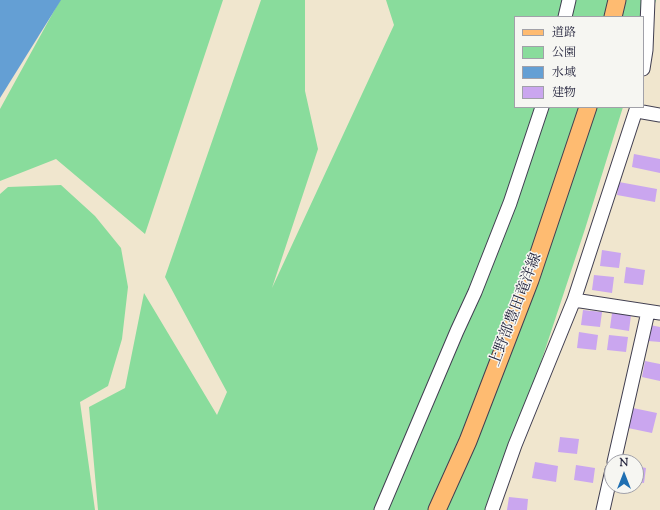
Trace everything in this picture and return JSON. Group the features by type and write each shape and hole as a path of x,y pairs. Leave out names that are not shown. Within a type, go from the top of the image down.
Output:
{"main road":[{"path":"613,16 617,0"},
{"name":"上野部豊田竜洋線","path":"437,510 468,441 530,280 588,108"}],"street":[{"path":"565,16 569,0"},
{"path":"644,63 648,0"},
{"path":"381,510 475,292 510,203 542,108"},
{"path":"492,510 515,445 574,300 637,109 660,115"},
{"path":"574,300 654,312 616,454"},
{"path":"603,510 607,494"}],"green space":[{"path":"60,0 223,0 145,234 56,159 0,181 0,109"},
{"path":"261,0 305,0 305,91 318,149 272,288 394,25 386,0 656,0 644,40 644,16 514,16 514,108 623,108 585,229 492,510 98,510 89,407 125,388 144,293 217,415 227,392 165,277"},
{"path":"61,185 95,216 121,248 128,287 122,339 108,386 80,402 95,510 0,510 0,194 8,187"}],"water":[{"path":"0,0 61,0 0,98"}],"building":[{"path":"634,154 660,159 660,173 632,167"},
{"path":"619,182 657,189 655,202 617,195"},
{"path":"602,250 621,253 619,268 600,266"},
{"path":"626,267 645,270 643,285 624,283"},
{"path":"594,275 614,277 612,293 592,290"},
{"path":"583,310 602,312 600,327 581,325"},
{"path":"612,313 631,315 629,331 610,328"},
{"path":"650,325 660,327 660,342 648,341"},
{"path":"579,332 598,335 596,350 577,348"},
{"path":"609,335 628,337 626,352 607,350"},
{"path":"645,361 660,364 660,381 642,377"},
{"path":"633,408 657,413 652,433 628,428"},
{"path":"560,437 579,439 577,454 558,452"},
{"path":"535,462 558,466 556,482 532,478"},
{"path":"576,465 595,468 593,483 574,480"},
{"path":"644,468 646,468 644,483"},
{"path":"509,497 528,499 527,510 507,510"}]}
